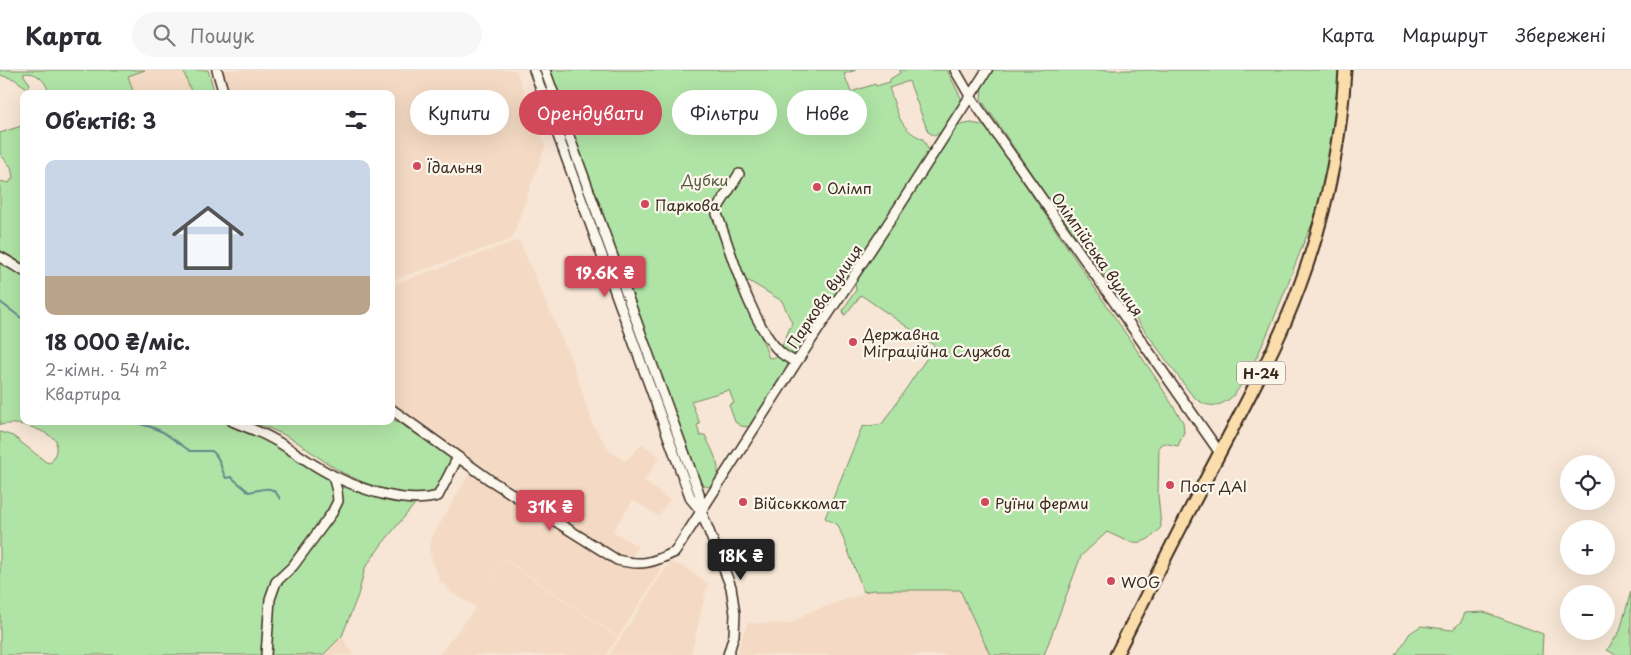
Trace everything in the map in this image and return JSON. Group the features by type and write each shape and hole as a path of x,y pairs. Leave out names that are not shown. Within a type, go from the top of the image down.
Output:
{"main road":[{"name":"Н-24","path":"1116,655 1279,336 1296,294 1326,203 1342,112 1345,70"}],"street":[{"path":"217,70 223,90"},
{"path":"534,70 691,499 701,511"},
{"path":"545,70 696,484 701,511 731,587 735,614 734,635 728,655"},
{"name":"Олімпійська вулиця","path":"955,70 970,96 1220,453"},
{"name":"Паркова вулиця","path":"395,412 510,493 617,560 635,564 657,560 675,552 796,362 987,70"},
{"path":"739,174 717,209 717,214 761,328 780,352 796,362"},
{"path":"0,257 20,269"},
{"path":"242,425 269,436 333,476 378,493 402,498 421,499 438,496 458,457"},
{"path":"266,655 270,599 276,582 293,566 332,513 338,501 338,491 333,476"}],"shaded area":[{"path":"145,70 183,70 190,90 133,90 128,76"},
{"path":"222,70 516,70 524,90 519,90 519,135 541,135 545,146 512,239 395,280 395,90 230,90"},
{"path":"519,240 573,364 593,425 609,450 625,461 642,444 660,457 644,481 670,500 658,516 633,500 613,531 638,547 629,561 610,551 395,409 395,284"},
{"path":"471,471 552,525 619,565 663,567 618,637 504,558 483,595 504,559 618,638 606,655 439,655 476,607 455,595 440,581 429,551 432,537"},
{"path":"670,562 685,567 708,583 691,655 609,655"},
{"path":"873,590 960,590 990,655 736,655 747,623 790,624 807,613"},
{"path":"342,636 353,655 323,655"}],"green space":[{"path":"0,70 145,70 128,76 133,90 48,90 40,78 28,73 23,74 30,84 27,88 14,79 0,75"},
{"path":"183,70 208,70 214,90 190,90"},
{"path":"539,70 542,70 549,90 546,90"},
{"name":"Дубки","path":"549,70 856,70 844,74 850,90 787,90 787,135 867,135 867,90 857,90 875,84 876,86 890,82 890,79 900,73 900,70 947,70 961,98 961,101 941,132 935,136 928,132 909,81 889,88 900,119 908,130 923,139 929,151 830,305 820,311 822,318 815,323 802,344 803,350 799,355 791,355 782,346 792,323 782,301 749,281 741,283 769,358 782,357 791,365 749,427 741,426 735,422 729,405 734,403 729,390 691,401 700,424 697,425 700,436 705,435 717,465 717,477 710,486 700,484 573,135 662,135 662,90 556,90"},
{"path":"993,70 1339,70 1331,143 1315,216 1269,330 1248,374 1237,391 1228,400 1217,405 1208,405 1199,401 1191,394 1044,192 981,99 982,87"},
{"path":"971,123 982,125 988,130 1155,377 1183,422 1184,432 1178,446 1163,443 1159,446 1158,495 1161,527 1142,542 1129,541 1107,532 1081,556 1044,655 990,655 960,590 873,590 864,592 838,525 825,518 862,427 882,424 935,346 861,295 845,315 843,310 856,290 855,283 953,131 960,125"},
{"path":"20,126 20,262 0,250 0,181 9,183 13,177 11,167 0,154 0,133"},
{"path":"563,135 565,135 695,494 693,494"},
{"path":"0,261 20,272 20,425 0,425"},
{"path":"395,421 454,458 436,492 426,495 399,493 370,485 344,474 299,443 260,425 395,425"},
{"path":"22,425 236,425 357,485 428,500 414,505 365,568 358,595 342,636 323,655 0,655 0,432 13,436 46,462 50,463 55,455 56,440 30,426"},
{"path":"1631,591 1631,655 1616,655 1607,650 1620,631"},
{"path":"1484,612 1543,634 1542,655 1396,655 1410,633 1421,626 1452,630 1461,622 1465,613"}],"waterway":[{"path":"0,302 20,317"},
{"path":"144,425 163,432 190,451 212,451 217,457 226,478 231,477 249,492 270,489 280,499"}],"place":[{"name":"Їдальня","path":"417,166"},
{"name":"Олімп","path":"817,187"},
{"name":"Паркова","path":"645,204"},
{"name":"Державна Міграційна Служба","path":"853,342"},
{"name":"Пост ДАІ","path":"1170,485"},
{"name":"Військкомат","path":"743,502"},
{"name":"Руїни ферми","path":"985,502"},
{"name":"WOG","path":"1111,581"}]}
